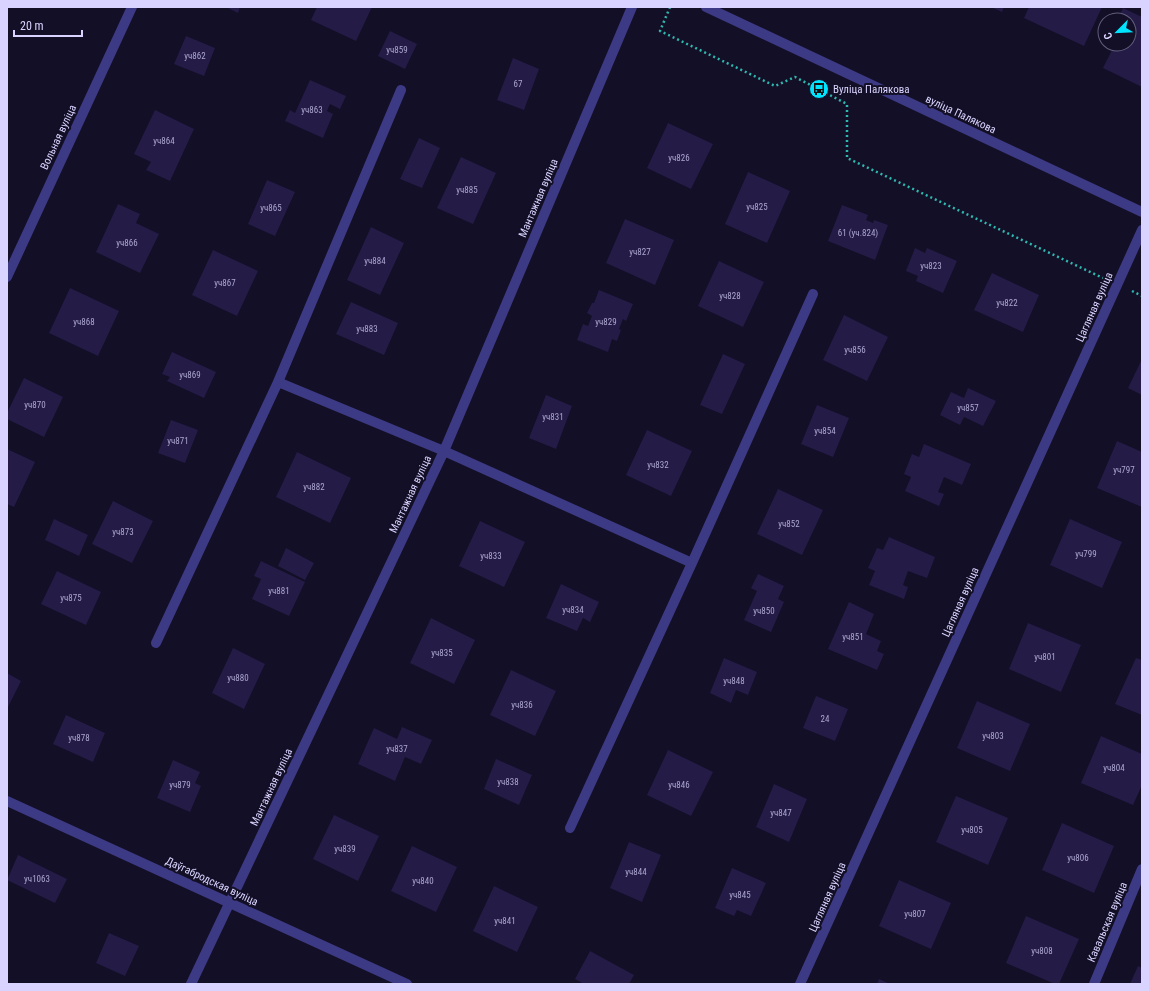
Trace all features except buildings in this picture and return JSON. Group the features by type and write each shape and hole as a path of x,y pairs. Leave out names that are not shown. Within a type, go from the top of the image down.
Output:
{"street":[{"name":"Вольная вуліца","path":"7,277 132,7"},
{"name":"Мантажная вуліца","path":"191,984 444,451 632,7"},
{"name":"вуліца Палякова","path":"706,7 1142,212"},
{"path":"156,644 278,382 401,90"},
{"name":"Цагляная вуліца","path":"800,984 1142,230"},
{"path":"570,828 692,563 813,294"},
{"path":"278,382 444,451 692,563"},
{"name":"Даўгабродская вуліца","path":"7,801 407,984"},
{"name":"Кавальская вуліца","path":"1094,984 1142,869"}],"path":[{"path":"670,7 660,31 775,86 795,76 847,104 846,158 1107,280"}],"place":[{"name":"Вуліца Палякова","path":"819,89"}]}
